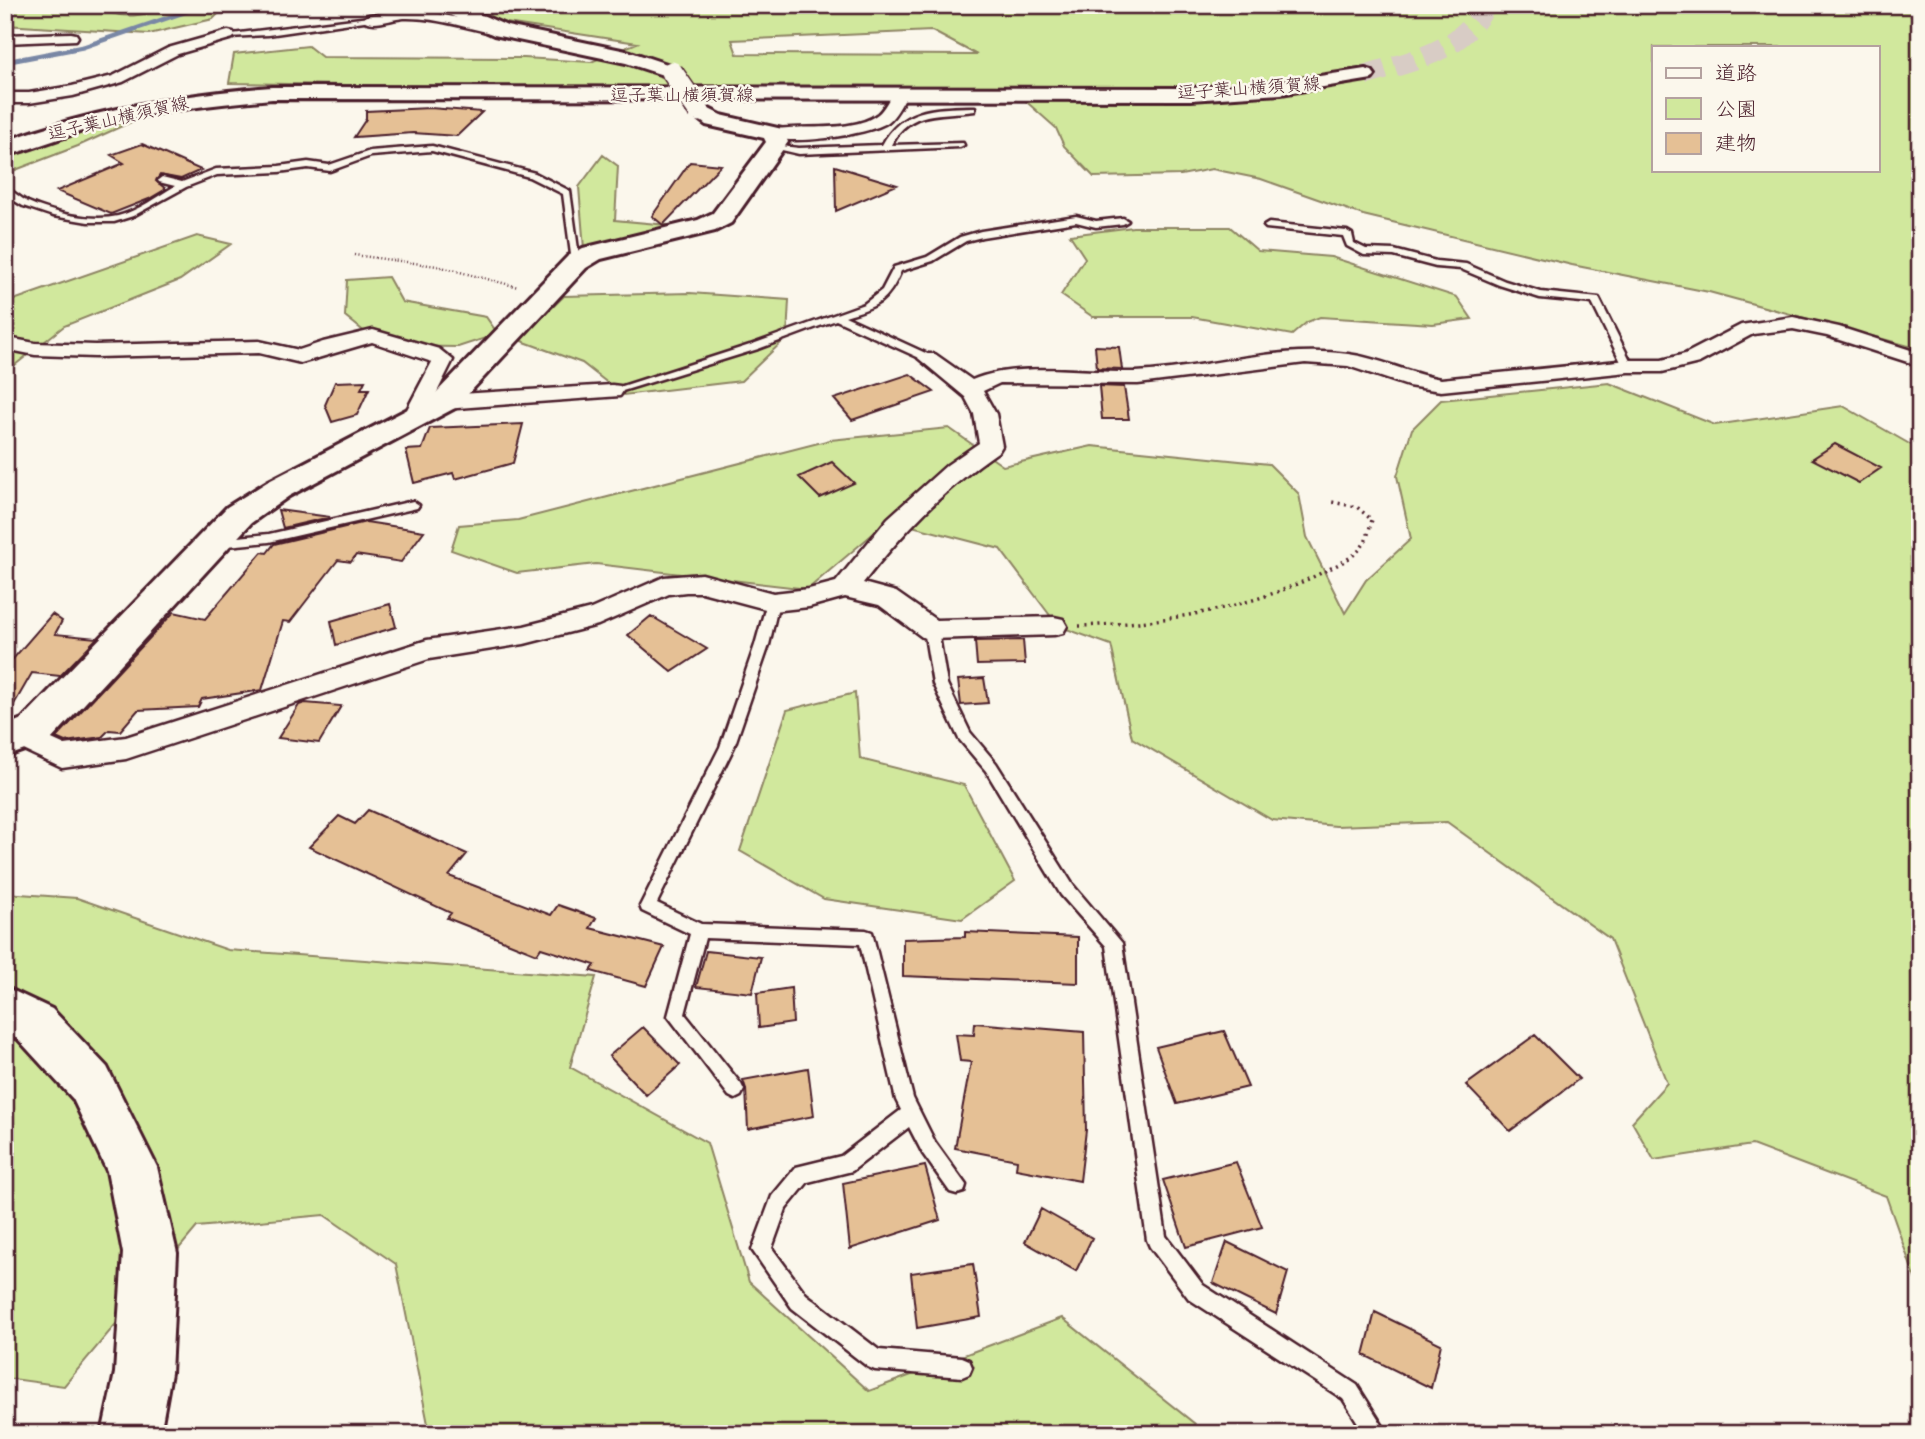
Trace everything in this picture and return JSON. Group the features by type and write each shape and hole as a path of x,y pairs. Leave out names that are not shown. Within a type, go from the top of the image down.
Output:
{"main road":[{"path":"13,739 36,730 239,515 278,489 444,402 577,261 592,253 705,226 722,218 774,141 707,117 699,111 672,72 641,60 501,31 444,5"},
{"name":"逗子葉山横須賀線","path":"5,149 50,132 164,104 272,93 1191,94 1282,88 1365,75"},
{"path":"5,1008 35,1024 90,1083 131,1167 150,1253 144,1373 131,1434"}],"street":[{"path":"369,19 403,14 425,15 501,31"},
{"path":"5,98 29,98 72,91 118,79 173,51 228,35"},
{"path":"5,39 71,37"},
{"path":"774,141 865,126 884,117 899,95"},
{"path":"972,388 997,377 1138,378 1305,358 1350,360 1416,381 1441,385 1628,366 1662,366 1692,359 1748,329 1793,323 1832,331 1920,359"},
{"path":"8,344 35,349 96,351 259,347 301,357 330,346 373,337 432,353 443,360 413,419"},
{"path":"845,588 897,524 956,470 991,446 989,421 972,388 928,358"},
{"path":"444,402 612,391"},
{"path":"13,739 62,757 127,748 427,650 524,635 598,616 664,586 702,583 773,602 809,598 845,588 887,598 931,630 1054,626"}],"lane":[{"path":"228,35 268,33 369,19"},
{"path":"885,148 896,128 912,118 946,110 972,110"},
{"path":"774,141 799,151 960,145"},
{"path":"5,190 14,200 48,213 116,220 183,185 216,172 270,170 308,165 330,168 370,154 432,148 532,175 567,193 577,261"},
{"path":"162,180 183,185"},
{"path":"612,391 754,347 873,305 888,293 897,269 930,259 963,239 1076,219 1096,223 1123,221"},
{"path":"1269,226 1347,234 1350,244 1364,253 1394,253 1436,264 1463,266 1502,283 1540,295 1596,300 1628,366"},
{"path":"836,316 928,358"},
{"path":"212,543 269,538 413,505"},
{"path":"773,602 762,645 727,747 648,906 699,931 866,937 905,1100 929,1148 957,1185"},
{"path":"931,630 940,684 964,735 991,767 1067,890 1114,943 1157,1240 1196,1292 1350,1392 1378,1434"},
{"path":"699,931 676,1016 735,1090"},
{"path":"912,1113 845,1164 803,1174 779,1203 762,1250 799,1301 874,1360 962,1367"}],"path":[{"path":"354,255 400,258 466,271 545,295"},
{"path":"1054,626 1137,624 1188,615 1286,591 1337,565 1363,546 1372,520 1357,507 1332,502"}],"green space":[{"path":"5,5 96,5 117,15 128,16 188,5 227,5 213,19 149,34 5,25"},
{"path":"453,5 1920,5 1920,349 1709,292 1572,265 1363,215 1261,179 1212,169 1181,175 1094,177 1064,146 1056,128 1021,97 229,83 234,54 308,46 322,57 524,58 591,62 637,43 494,21","holes":["932,31 977,55 737,54 732,40"]},
{"path":"142,117 78,146 5,174 5,155 24,147"},
{"path":"603,155 618,166 615,220 679,226 584,249 579,187"},
{"path":"1133,227 1230,227 1258,251 1331,257 1457,297 1472,319 1433,324 1320,317 1307,322 1292,335 1192,317 1093,317 1061,295 1085,258 1070,235"},
{"path":"197,236 231,244 180,280 64,326 5,373 5,303"},
{"path":"388,277 402,302 486,317 498,334 458,347 382,346 345,316 347,280"},
{"path":"690,293 789,300 787,337 741,381 623,395 582,363 519,340 564,296"},
{"path":"1609,383 1715,425 1843,406 1920,450 1920,1292 1886,1196 1752,1145 1654,1160 1632,1122 1667,1083 1610,939 1447,822 1336,826 1272,820 1132,738 1111,645 1058,626 1000,549 889,520 808,589 596,564 517,573 451,550 459,525 518,520 830,440 949,428 1003,466 1092,446 1269,464 1299,494 1307,537 1345,613 1366,580 1411,539 1397,476 1412,429 1441,400"},
{"path":"855,693 860,759 964,785 1015,881 962,919 824,899 740,851 787,710"},
{"path":"5,893 77,898 228,950 596,977 570,1067 707,1143 749,1282 869,1391 1062,1318 1195,1424 1193,1434 430,1434 396,1264 324,1215 197,1227 64,1386 5,1378"}],"building":[{"path":"430,108 482,112 457,136 413,133 354,137 366,119 366,111"},
{"path":"142,144 201,170 181,179 160,175 156,181 166,189 111,214 57,191 124,163 111,155"},
{"path":"690,162 721,165 663,225 652,216"},
{"path":"835,166 897,185 836,211"},
{"path":"1095,346 1119,347 1122,369 1097,368"},
{"path":"910,374 934,392 852,420 834,399"},
{"path":"365,381 361,389 369,389 357,415 332,422 325,405 335,382"},
{"path":"1099,386 1124,387 1129,419 1102,419"},
{"path":"523,424 513,463 455,479 453,473 414,483 406,450 422,449 430,428"},
{"path":"1835,444 1881,468 1859,483 1812,459"},
{"path":"832,462 854,483 820,498 799,477"},
{"path":"278,510 330,517 283,528"},
{"path":"366,522 424,531 401,562 356,555 351,562 338,560 290,622 283,621 262,690 202,699 198,707 138,710 120,731 109,730 102,737 65,742 56,738 174,612 205,619 262,552 267,553 274,544"},
{"path":"390,604 396,627 336,645 331,621"},
{"path":"52,614 62,621 55,634 97,638 60,676 32,673 5,720 5,668"},
{"path":"651,616 707,649 672,672 628,635"},
{"path":"1023,640 1025,664 977,665 975,641"},
{"path":"984,678 988,703 961,705 958,680"},
{"path":"305,703 341,706 319,743 278,738 299,705"},
{"path":"368,810 467,854 449,876 551,915 558,905 596,918 590,928 664,947 646,986 591,971 595,965 541,948 537,954 447,918 451,913 309,847 339,816 355,824"},
{"path":"965,932 1078,937 1078,983 903,976 903,939 965,937"},
{"path":"706,951 761,957 752,993 696,987"},
{"path":"791,988 793,1023 759,1028 757,993"},
{"path":"975,1023 1084,1032 1086,1130 1080,1181 1016,1169 1017,1160 955,1148 971,1062 960,1061 956,1034 974,1035"},
{"path":"643,1027 680,1065 646,1095 609,1056"},
{"path":"1224,1031 1248,1087 1177,1104 1156,1047"},
{"path":"1535,1035 1579,1079 1510,1131 1466,1085"},
{"path":"808,1068 814,1116 748,1129 743,1080"},
{"path":"1236,1162 1262,1227 1186,1247 1163,1180"},
{"path":"925,1166 940,1220 850,1249 843,1183"},
{"path":"1041,1209 1092,1238 1076,1271 1025,1242"},
{"path":"1227,1242 1288,1272 1276,1314 1213,1283"},
{"path":"973,1264 981,1317 917,1328 911,1273"},
{"path":"1375,1312 1441,1344 1431,1388 1364,1355"}],"waterway":[{"path":"5,62 83,47 205,5"}],"tunnel":[{"path":"1365,75 1418,59 1450,44 1464,34 1486,5"}]}
